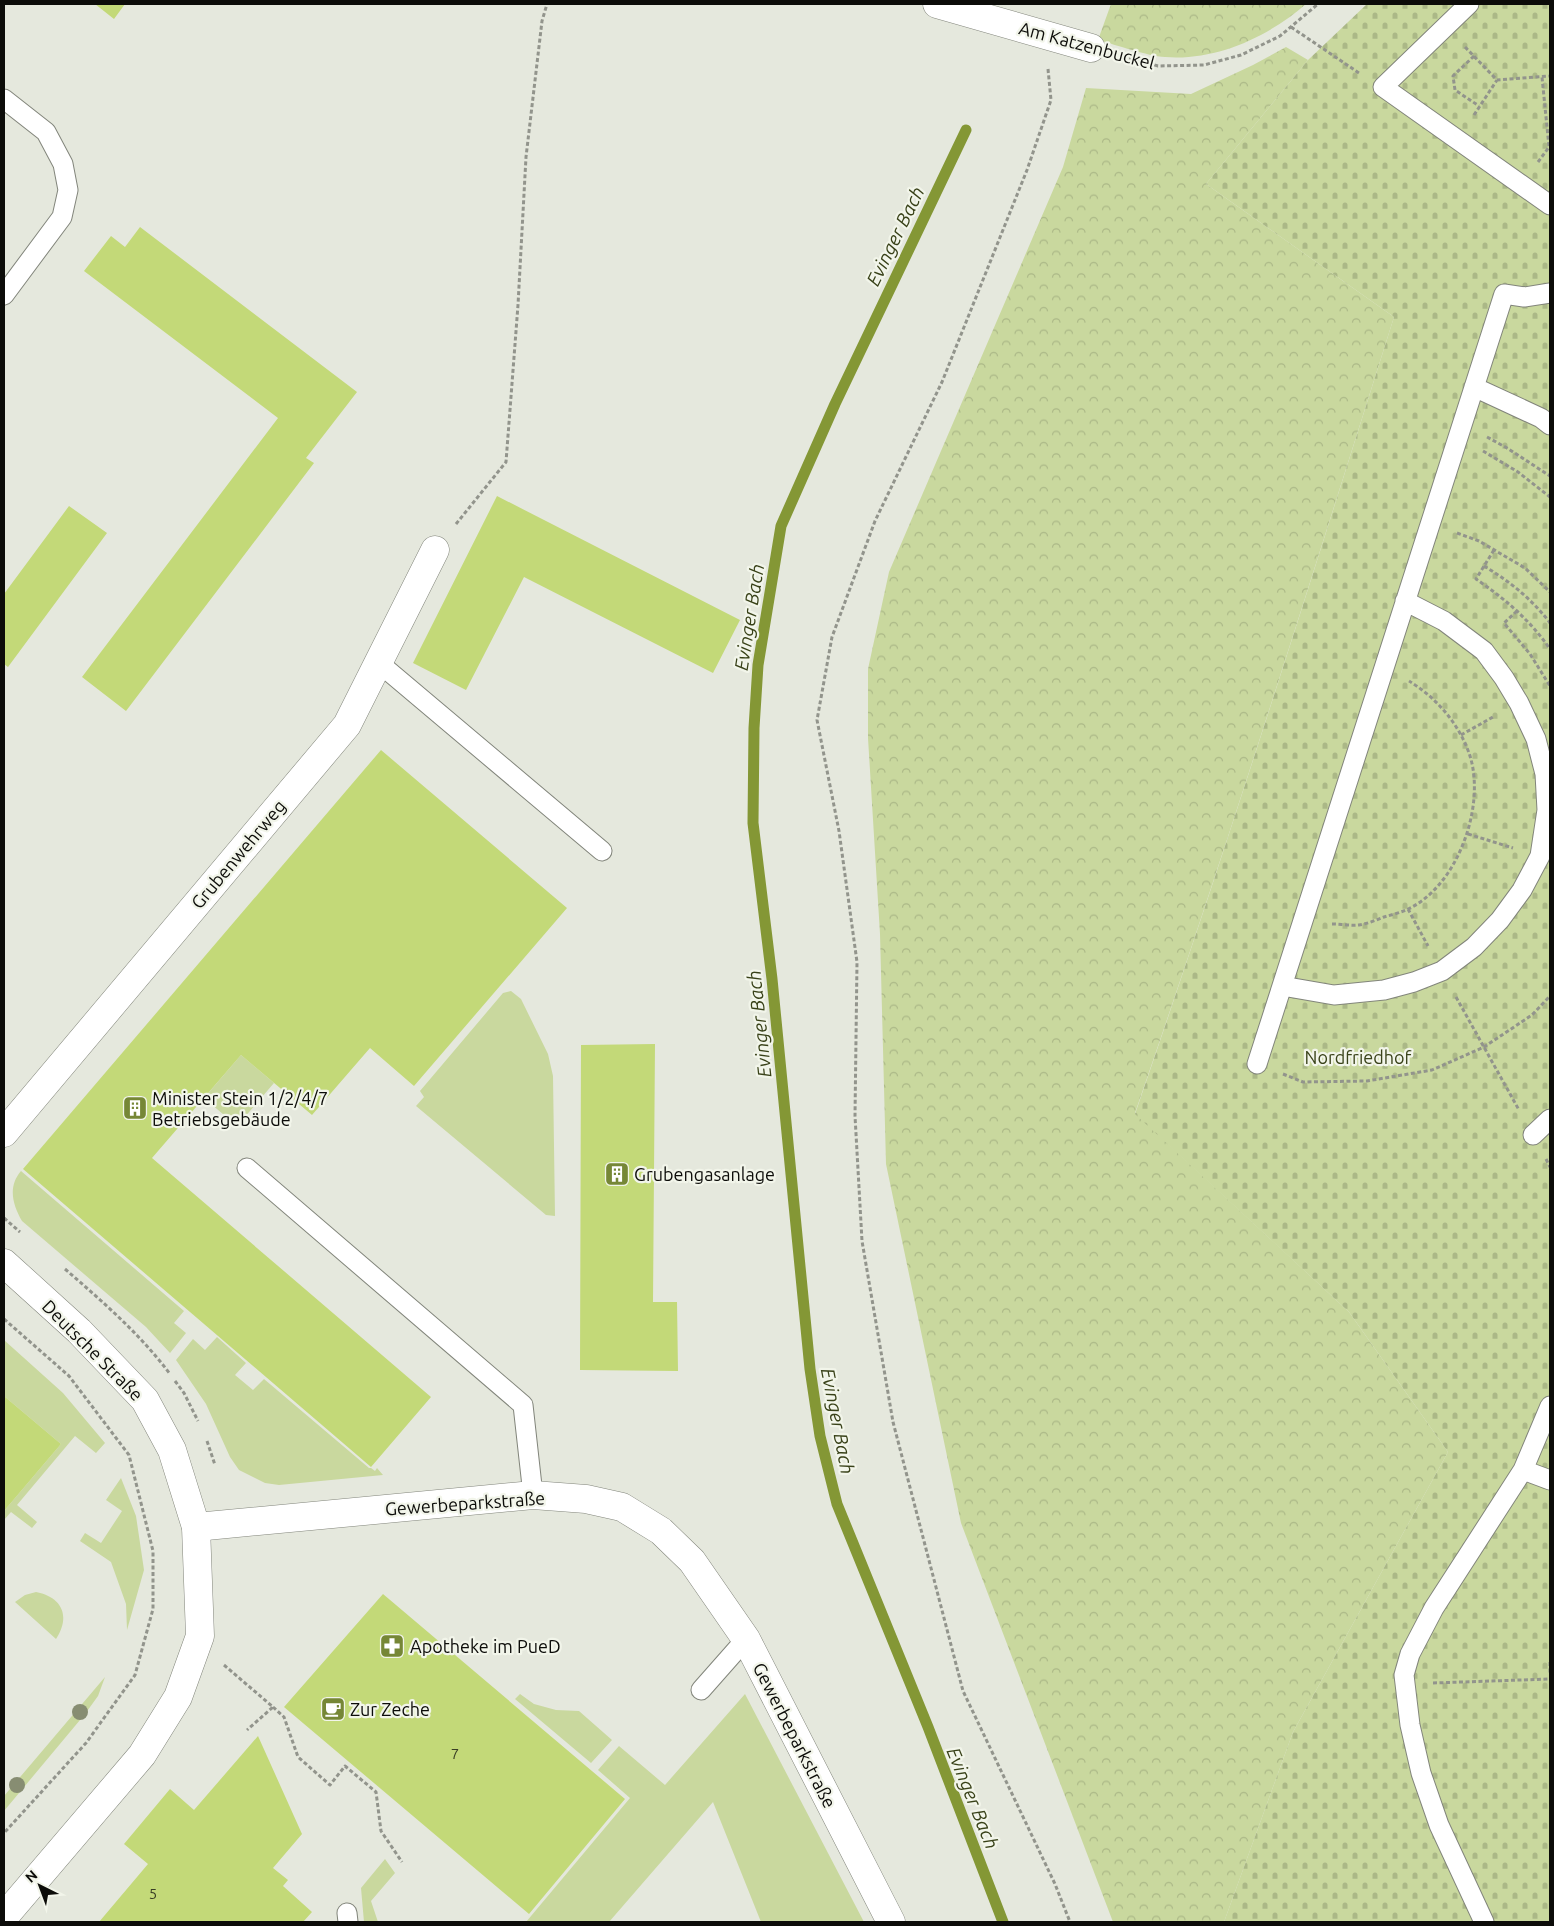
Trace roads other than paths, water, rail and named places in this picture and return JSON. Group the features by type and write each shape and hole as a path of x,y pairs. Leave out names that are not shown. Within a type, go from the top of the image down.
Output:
{"street":[{"name":"Am Katzenbuckel","path":"937,4 1091,48"},
{"name":"Grubenwehrweg","path":"4,1133 347,724 435,550"},
{"name":"Deutsche Straße","path":"4,1263 79,1331 145,1400 172,1450 196,1527 200,1636 178,1697 142,1755 4,1917"},
{"name":"Gewerbeparkstraße","path":"196,1527 533,1495 586,1499 622,1507 661,1532 692,1561 746,1639 891,1922"}],"lane":[{"path":"1470,4 1383,87 1550,205"},
{"path":"4,99 46,132 64,164 68,190 62,217 4,295"},
{"path":"1257,1064 1504,294 1524,297 1550,293"},
{"path":"1474,387 1540,418 1550,425"},
{"path":"1282,986 1334,996 1384,990 1414,982 1442,971 1474,947 1500,920 1522,890 1540,856 1546,810 1545,774 1536,739 1519,703 1504,678 1484,651 1444,621 1405,601"},
{"path":"378,663 602,851"},
{"path":"1533,1135 1550,1119"},
{"path":"247,1168 523,1405 533,1495"},
{"path":"1484,1922 1439,1825 1421,1773 1410,1725 1404,1684 1406,1664 1434,1608 1524,1470 1550,1406"},
{"path":"1524,1470 1550,1480"},
{"path":"701,1690 746,1639"}],"waterway":[{"name":"Evinger Bach","path":"966,130 835,404 781,526 758,665 754,728 753,823 772,979 810,1369 820,1436 837,1504 928,1727 1003,1922"}],"place":[{"name":"Minister Stein 1/2/4/7 Betriebsgebäude","path":"135,1108"},
{"name":"Grubengasanlage","path":"617,1174"},
{"name":"Apotheke im PueD","path":"392,1646"},
{"name":"Zur Zeche","path":"333,1709"}],"park label":[{"name":"Nordfriedhof","path":"1358,1057"}]}
